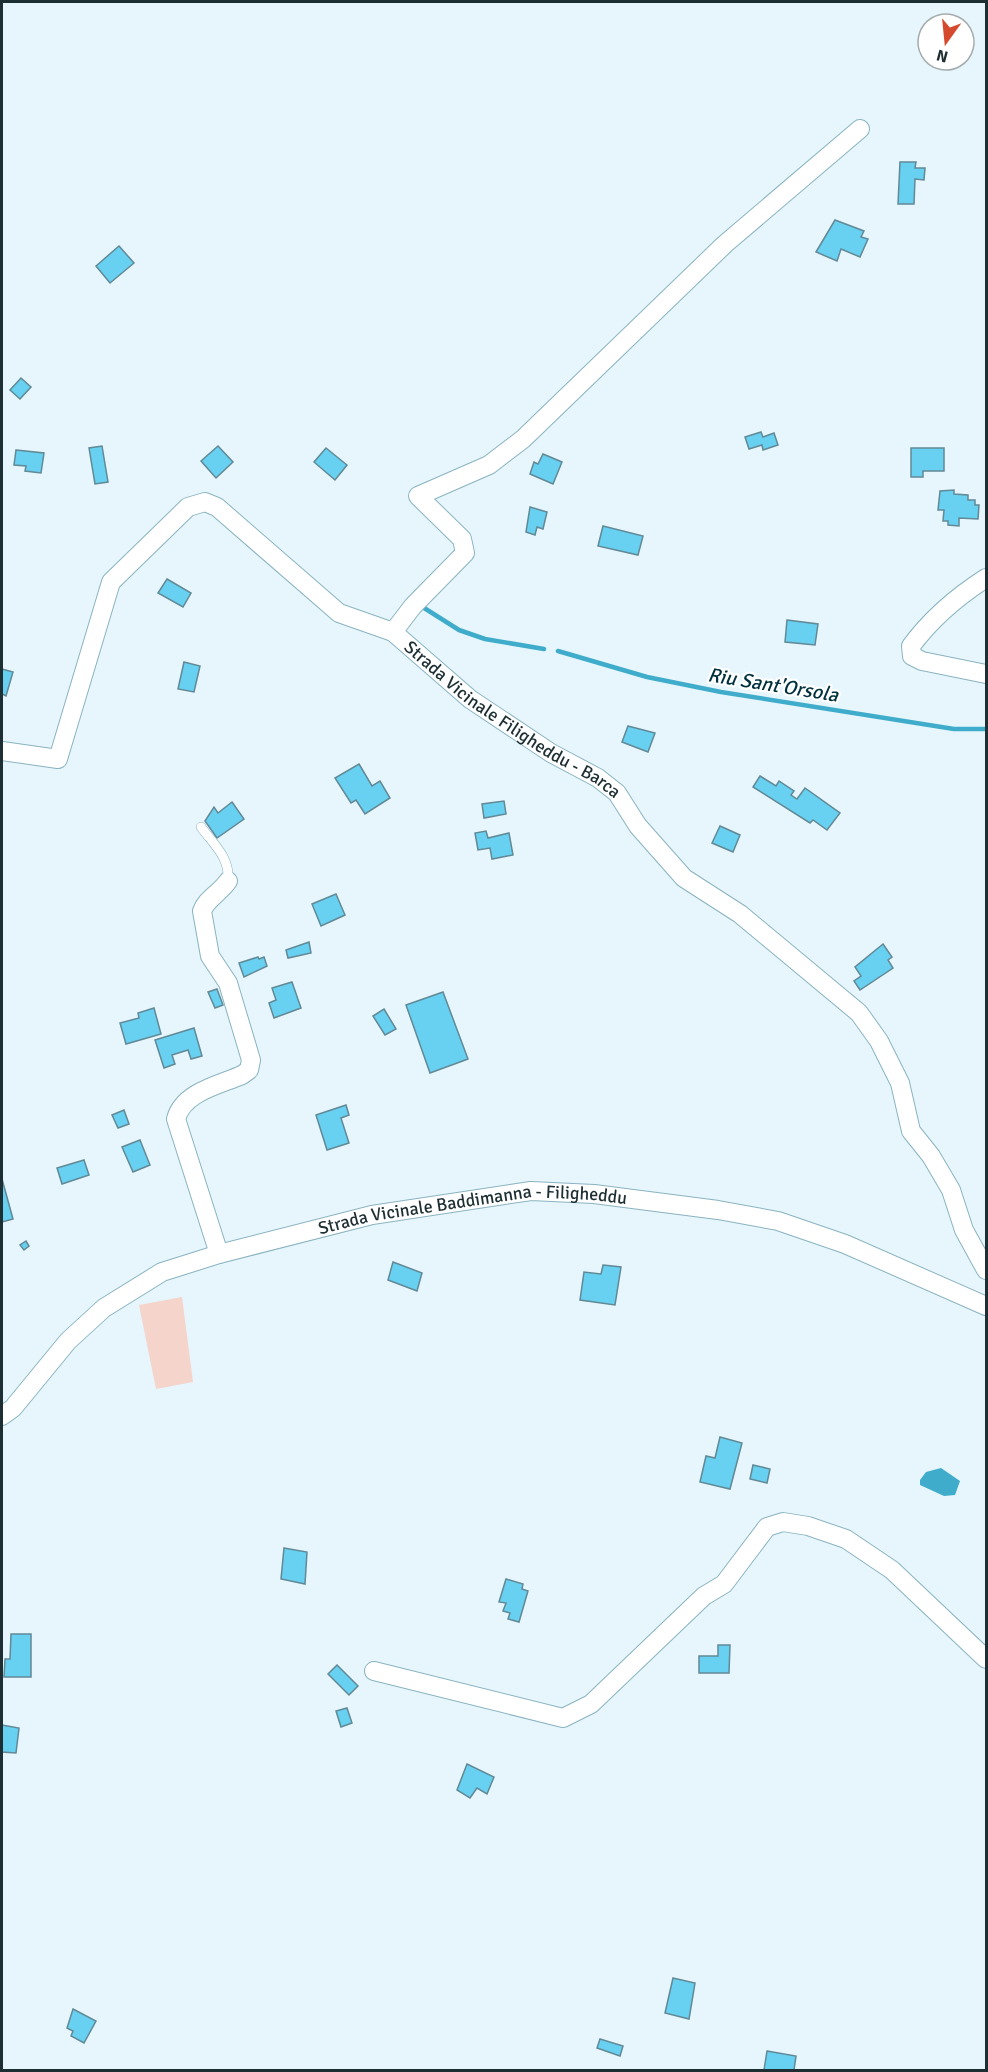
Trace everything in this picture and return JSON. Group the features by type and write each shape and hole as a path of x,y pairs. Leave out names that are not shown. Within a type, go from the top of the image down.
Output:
{"street":[{"path":"393,632 413,606 465,553 462,539 418,496 489,465 523,439 725,244 860,129"},
{"name":"Strada Vicinale Filigheddu - Barca","path":"2,751 58,759 111,582 188,507 205,502 217,507 339,613 393,632 470,699 551,753 605,783 617,793 655,848 684,878 740,914 859,1013 879,1041 900,1083 911,1131 931,1156 951,1190 964,1230 987,1270"},
{"path":"987,578 971,588 923,629 911,646 912,656 922,661 987,674"},
{"path":"219,1254 176,1119 179,1108 190,1098 249,1070 251,1060 228,983 210,956 202,911 204,905 222,890 228,881"},
{"name":"Strada Vicinale Baddimanna - Filigheddu","path":"2,1416 12,1408 68,1341 104,1308 162,1272 219,1254 372,1215 531,1191 594,1194 718,1210 778,1221 845,1244 987,1306"},
{"path":"374,1671 563,1718 591,1704 704,1596 724,1584 767,1527 783,1522 808,1526 846,1539 892,1570 987,1659"}],"lane":[{"path":"201,827 224,856 229,868 228,881"}],"shaded area":[{"path":"182,1297 193,1382 156,1389 139,1305"}],"water":[{"path":"941,1468 960,1481 955,1495 944,1496 920,1485 920,1480 926,1472"}],"building":[{"path":"900,162 916,162 915,168 925,168 924,180 915,179 914,204 898,204"},
{"path":"835,220 864,231 861,237 868,239 860,257 841,249 837,261 816,252"},
{"path":"119,246 134,263 110,283 96,266"},
{"path":"21,378 31,387 20,399 10,390"},
{"path":"761,432 763,437 774,433 778,445 763,450 762,445 749,449 745,437"},
{"path":"102,446 108,482 95,484 89,448"},
{"path":"218,446 233,462 216,478 201,461"},
{"path":"326,448 347,465 335,480 314,462"},
{"path":"911,448 944,448 944,471 923,471 923,477 911,477"},
{"path":"16,450 44,453 41,473 25,471 26,466 14,465"},
{"path":"543,454 562,462 553,484 530,474 534,462 538,464"},
{"path":"954,490 954,494 968,495 968,500 975,500 975,505 979,505 978,519 959,518 959,526 948,525 948,521 943,521 944,510 938,510 940,491"},
{"path":"530,507 547,512 543,529 537,527 535,535 526,532"},
{"path":"603,526 643,536 638,555 598,546"},
{"path":"167,579 191,593 183,607 158,593"},
{"path":"787,620 818,624 815,645 785,642"},
{"path":"184,662 200,666 194,692 178,689"},
{"path":"2,669 13,672 6,696 2,694"},
{"path":"628,726 655,733 648,752 622,742"},
{"path":"359,764 372,786 380,781 390,798 365,814 356,800 351,803 335,778"},
{"path":"760,776 776,786 779,781 794,791 791,795 797,799 805,788 840,813 827,830 813,820 810,823 753,787"},
{"path":"504,801 506,814 484,818 482,804"},
{"path":"232,802 244,819 217,838 205,821 214,807 218,813"},
{"path":"720,826 740,835 733,852 712,843"},
{"path":"486,831 488,838 509,833 513,855 492,859 490,848 478,850 475,833"},
{"path":"336,894 345,915 321,926 312,904"},
{"path":"309,942 311,953 288,958 286,950"},
{"path":"883,944 892,957 888,960 893,968 860,990 854,981 861,976 855,967"},
{"path":"258,957 259,959 264,957 267,966 244,977 239,963"},
{"path":"292,982 301,1008 274,1018 269,1003 276,1000 272,988"},
{"path":"217,989 223,1005 215,1008 208,992"},
{"path":"443,992 468,1059 430,1073 406,1005"},
{"path":"154,1008 161,1034 126,1044 120,1023 139,1018 138,1013"},
{"path":"384,1009 396,1029 385,1035 373,1016"},
{"path":"194,1028 202,1056 191,1059 188,1050 172,1055 175,1064 164,1068 155,1040"},
{"path":"346,1105 349,1115 341,1118 349,1143 327,1150 316,1115"},
{"path":"124,1110 129,1124 118,1128 112,1115"},
{"path":"140,1140 150,1165 133,1172 122,1147"},
{"path":"84,1160 89,1175 62,1184 57,1168"},
{"path":"2,1179 13,1219 2,1222"},
{"path":"26,1241 29,1246 24,1250 20,1245"},
{"path":"393,1262 422,1273 417,1291 388,1280"},
{"path":"603,1265 621,1267 615,1305 580,1300 584,1272 601,1274"},
{"path":"720,1437 742,1443 730,1489 700,1482 706,1456 715,1458"},
{"path":"753,1465 770,1469 767,1483 750,1479"},
{"path":"284,1548 307,1552 305,1584 281,1579"},
{"path":"506,1579 523,1584 522,1589 528,1591 519,1622 508,1619 510,1613 503,1611 506,1603 499,1602"},
{"path":"11,1634 31,1634 31,1677 4,1677 5,1659 10,1659"},
{"path":"718,1645 730,1645 729,1673 699,1673 699,1656 718,1656"},
{"path":"337,1665 358,1686 349,1695 328,1674"},
{"path":"347,1708 352,1723 341,1727 336,1711"},
{"path":"2,1725 19,1728 16,1753 2,1752"},
{"path":"467,1764 494,1777 487,1794 477,1788 470,1798 457,1790"},
{"path":"673,1978 695,1983 689,2019 665,2013"},
{"path":"73,2009 96,2021 84,2043 71,2036 73,2031 67,2028"},
{"path":"600,2039 623,2046 620,2056 597,2048"},
{"path":"767,2051 796,2056 794,2070 764,2070"}],"waterway":[{"name":"Riu Sant'Orsola","path":"421,606 459,630 485,639 544,649"},
{"name":"Riu Sant'Orsola","path":"558,651 647,677 721,692 954,729 986,729"}]}
